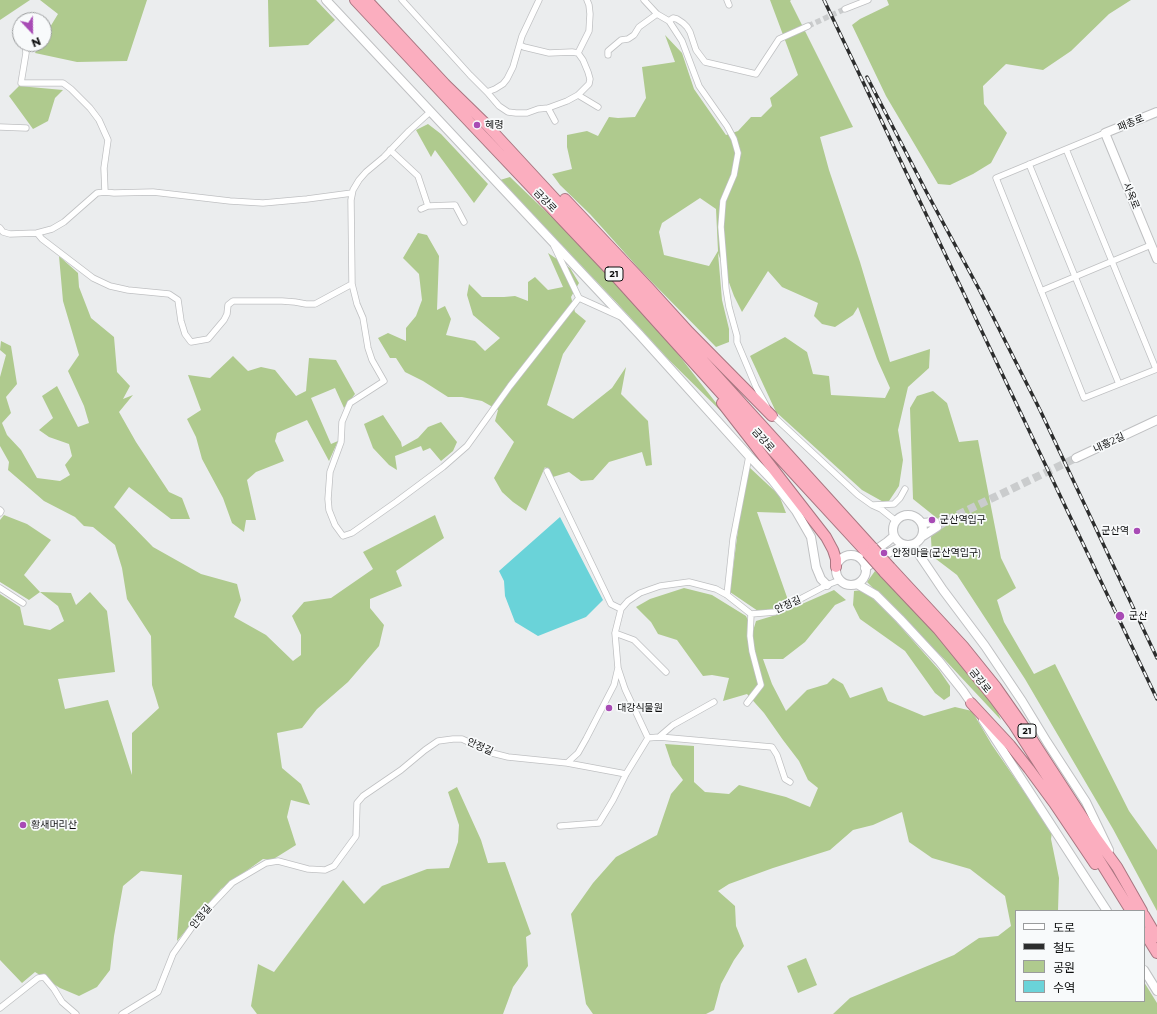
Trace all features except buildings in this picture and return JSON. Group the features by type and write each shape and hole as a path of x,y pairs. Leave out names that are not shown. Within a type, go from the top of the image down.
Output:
{"highway":[{"name":"금강로","path":"356,0 459,111 575,232 867,554 887,569 963,646 996,687 1024,727 1096,838 1117,867 1141,910"},
{"name":"금강로","path":"367,0 445,84 485,123 640,291 867,554"},
{"path":"485,123 512,143 725,370 772,416"},
{"path":"675,341 826,537 834,550 836,567"},
{"name":"금강로","path":"887,569 938,629 1014,725 1130,910"},
{"path":"971,703 1010,745 1037,780 1126,910"},
{"path":"1145,916 1157,937"},
{"path":"1145,934 1157,953"},
{"path":"1145,939 1157,957"}],"street":[{"path":"326,0 624,318 773,481 796,510 811,537 816,567 821,579 827,585"},
{"path":"402,0 499,106 508,112 527,113 538,108 548,108 578,95 589,84 590,79 583,60 578,53 548,53 520,45"},
{"path":"487,92 499,86 507,79 513,66 522,36 539,0"},
{"path":"578,53 589,31 590,14 587,0"},
{"path":"644,0 657,14 669,21 682,41 698,86 727,126 734,139 738,153 734,175 723,201 721,227 726,289 737,342 756,387 772,416 858,494 896,521"},
{"path":"845,9 868,0"},
{"path":"608,55 608,51 621,40 628,39 634,35 640,27 657,14"},
{"path":"669,21 673,18 683,23 687,27 696,50 705,62 756,74 779,39 808,26"},
{"path":"26,52 21,83 63,83 90,108 99,120 108,140 104,168 105,192"},
{"path":"578,95 598,108"},
{"path":"548,108 555,121"},
{"path":"430,112 359,180 352,193 352,284 357,304 363,318 368,348 372,360 384,381 350,403 342,422 341,442 330,472 328,498 329,510 334,525 343,536 352,533 396,502 443,467 467,446 510,386 579,298"},
{"name":"패총로","path":"1105,133 1157,112"},
{"path":"0,127 26,128"},
{"path":"1066,149 1157,369 1084,398 996,178 1029,164 1105,133"},
{"name":"사옥로","path":"1105,133 1157,259"},
{"path":"390,150 418,176 428,206"},
{"path":"1029,164 1120,384"},
{"path":"1,231 10,234 37,233 52,228 64,222 97,193 105,192 153,192 230,201 263,203 352,193"},
{"path":"421,209 428,206 455,205 464,222"},
{"path":"37,233 42,239 93,278 110,286 128,290 169,294 174,297 178,300 181,321 191,342 208,339 224,320 227,314 228,305 233,302 282,301 315,304 352,284"},
{"path":"551,240 579,298 624,318"},
{"path":"1041,291 1152,245"},
{"name":"내흥2길","path":"1076,458 1157,420"},
{"path":"727,596 733,539 749,456"},
{"path":"547,471 611,604 621,609"},
{"path":"872,505 894,504 900,498 905,489"},
{"path":"922,523 936,524 923,536 919,542 913,545 905,545 896,540 893,525 904,515 915,516 922,523 924,528 923,536"},
{"path":"867,554 864,563 864,577 861,581 852,585 843,583 837,576 836,567 838,562 846,556 873,552 894,536"},
{"path":"865,568 886,554 905,545"},
{"path":"913,545 943,590 985,646 1010,683 1086,802 1117,867"},
{"name":"안정길","path":"751,614 775,612 827,585 840,580"},
{"path":"648,738 625,689 618,668 615,633 621,609 628,601 640,593 660,586 689,582 716,589 751,614 750,636 752,651 761,685 747,703"},
{"path":"857,584 876,594 938,661 963,691 1105,910"},
{"path":"0,588 23,603"},
{"path":"615,633 634,640 666,672"},
{"path":"567,763 578,753 586,739 614,685 618,668"},
{"path":"659,737 674,725 714,702"},
{"path":"648,738 659,737 772,747 777,755 785,779 790,782"},
{"path":"560,826 599,823 648,738"},
{"name":"안정길","path":"122,1014 158,992 173,954 197,920 232,883 266,863 278,861 308,869 325,870 334,866 356,836 357,803 363,796 438,742 462,739 492,753 508,757 567,763"},
{"path":"567,763 626,774"},
{"path":"1145,972 1157,991"},
{"path":"0,1008 38,978 44,977 62,1002 76,1014"}],"green space":[{"path":"0,0 30,0 12,12 0,20"},
{"path":"40,0 147,0 127,61 77,62 35,53 52,52 52,24 58,14"},
{"path":"268,0 316,0 335,20 308,45 269,47"},
{"path":"770,0 791,0 790,1 853,127 820,137 829,170 860,262 890,362 930,349 929,368 908,387 898,430 903,460 899,486 887,504 862,490 776,412 750,356 785,337 807,352 813,374 829,376 831,395 885,398 890,388 877,359 858,307 853,315 835,327 822,324 814,316 818,303 782,287 768,271 742,312 734,296 718,253 722,300 729,329 729,342 716,347 641,271 590,214 560,185 552,174 572,169 567,147 567,135 587,131 598,136 609,117 635,117 646,98 642,67 675,62 665,35 682,53 694,89 726,135 738,131 751,117 761,117 772,106 770,98 798,75","holes":["700,198 716,209 718,251 709,266 664,255 659,232 662,223"]},
{"path":"887,0 1131,0 1109,14 1071,51 1043,70 1006,64 983,86 984,104 1007,133 991,163 950,185 938,184 886,96 852,25 860,19 889,5"},
{"path":"19,86 63,90 55,98 48,121 33,129 9,96"},
{"path":"428,124 441,134 488,184 474,203 435,150 431,157 416,130"},
{"path":"510,177 563,228 664,336 727,417 669,360 500,180"},
{"path":"418,233 427,235 439,256 437,310 445,306 451,319 446,335 475,341 485,351 500,338 473,315 467,295 469,284 482,297 515,296 528,301 528,282 535,277 548,290 563,287 548,253 570,268 579,283 571,297 575,312 586,321 563,354 547,405 573,419 612,388 626,367 621,394 648,421 652,465 646,466 642,452 609,462 593,480 581,481 569,472 553,477 545,467 526,511 502,492 494,478 514,442 495,421 498,410 482,401 462,397 448,397 423,381 405,372 396,358 390,358 378,338 388,333 406,341 406,328 416,316 422,300 419,274 403,258"},
{"path":"59,256 78,273 79,287 91,318 114,337 117,372 130,386 123,399 133,395 119,412 136,442 169,492 182,498 190,519 171,519 129,487 114,507 153,547 201,574 237,584 241,600 234,617 266,635 293,661 301,655 301,635 292,616 304,602 331,598 373,569 363,552 435,515 444,538 396,571 402,586 370,599 370,608 384,625 379,646 348,682 317,709 302,728 277,733 282,768 301,784 310,805 291,800 287,817 296,845 272,860 263,859 221,889 177,941 182,875 141,871 123,886 114,936 110,970 97,987 79,996 60,988 35,972 22,983 0,960 0,594 20,607 24,625 50,630 64,621 58,606 40,592 71,593 76,605 90,592 107,611 115,672 58,679 65,709 108,700 132,775 132,733 159,708 152,685 151,636 127,599 122,568 115,545 93,527 84,526 75,517 44,501 8,470 9,462 0,446 0,377 6,355 0,350 1,341 11,346 17,384 6,397 11,413 2,423 7,435 21,450 37,478 60,481 70,475 65,465 72,456 69,444 49,437 39,430 53,418 42,396 57,386 78,427 89,423 84,406 68,371 79,355 63,301"},
{"path":"233,356 248,371 261,367 275,370 296,396 306,391 309,358 336,360 355,394 344,408 335,388 311,398 331,444 338,441 329,461 307,420 277,433 275,441 284,461 256,472 247,480 256,520 246,520 244,532 232,523 223,498 202,459 196,437 187,419 201,410 188,375 210,378"},
{"path":"933,391 947,403 959,442 978,440 1001,558 1016,588 997,600 1004,622 1034,674 1055,664 1129,811 1157,850 1157,911 1113,829 1025,679 957,575 932,556 931,538 933,515 913,499 910,408 917,396"},
{"path":"383,415 401,442 402,447 418,438 428,427 441,422 457,442 453,451 441,461 430,448 423,451 421,446 395,456 397,470 389,465 373,448 364,424"},
{"path":"749,467 779,495 786,513 757,512 788,600 775,609 758,611 730,592 740,514"},
{"path":"4,515 27,524 51,540 24,575 40,592 29,600 0,582 0,520"},
{"path":"875,571 925,621 995,706 1001,720 945,660 867,582"},
{"path":"684,588 712,595 746,616 753,631 756,621 779,614 834,590 846,600 835,605 805,642 783,659 763,659 772,684 786,711 807,690 827,684 833,678 843,684 850,698 882,687 888,701 924,716 955,707 972,711 992,745 1052,832 1051,839 1059,878 1058,910 1015,910 1015,1002 1145,1002 1145,984 1157,1003 1157,1014 833,1014 850,998 954,955 979,938 998,936 1011,926 1005,896 970,869 932,858 909,842 902,812 873,825 853,830 830,850 729,884 718,891 735,906 736,926 744,946 734,960 721,984 714,1010 706,1014 593,1014 586,1004 571,914 593,883 616,857 657,835 671,794 683,780 672,765 665,744 694,746 694,782 705,792 729,794 739,785 786,797 810,807 818,788 808,780 799,761 764,713 747,694 723,701 729,678 712,675 703,676 677,640 658,634 651,622 636,607 650,599"},
{"path":"863,590 884,608 939,670 950,686 950,696 944,700 935,693 905,651 860,619 853,605 854,591"},
{"path":"457,787 481,840 488,863 505,862 531,934 526,937 528,966 513,987 503,1014 257,1014 251,1006 258,964 274,972 343,880 364,904 382,886 427,869 449,868 458,842 459,825 448,792"},
{"path":"806,958 817,985 798,993 787,966"}],"water":[{"path":"560,517 603,600 586,617 538,636 515,622 505,596 504,581 499,571"}],"tunnel":[{"path":"808,26 845,9"},
{"path":"937,527 953,517 1076,458"}],"railway":[{"path":"824,0 1157,699"},
{"path":"867,77 980,291 1040,410 1157,658"}],"place":[{"name":"혜령","path":"477,125"},
{"name":"군산역입구","path":"932,520"},
{"name":"군산역","path":"1137,531"},
{"name":"안정마을(군산역입구)","path":"884,553"},
{"name":"군산","path":"1120,616"},
{"name":"대강식물원","path":"609,708"},
{"name":"황새머리산","path":"23,825"}]}
